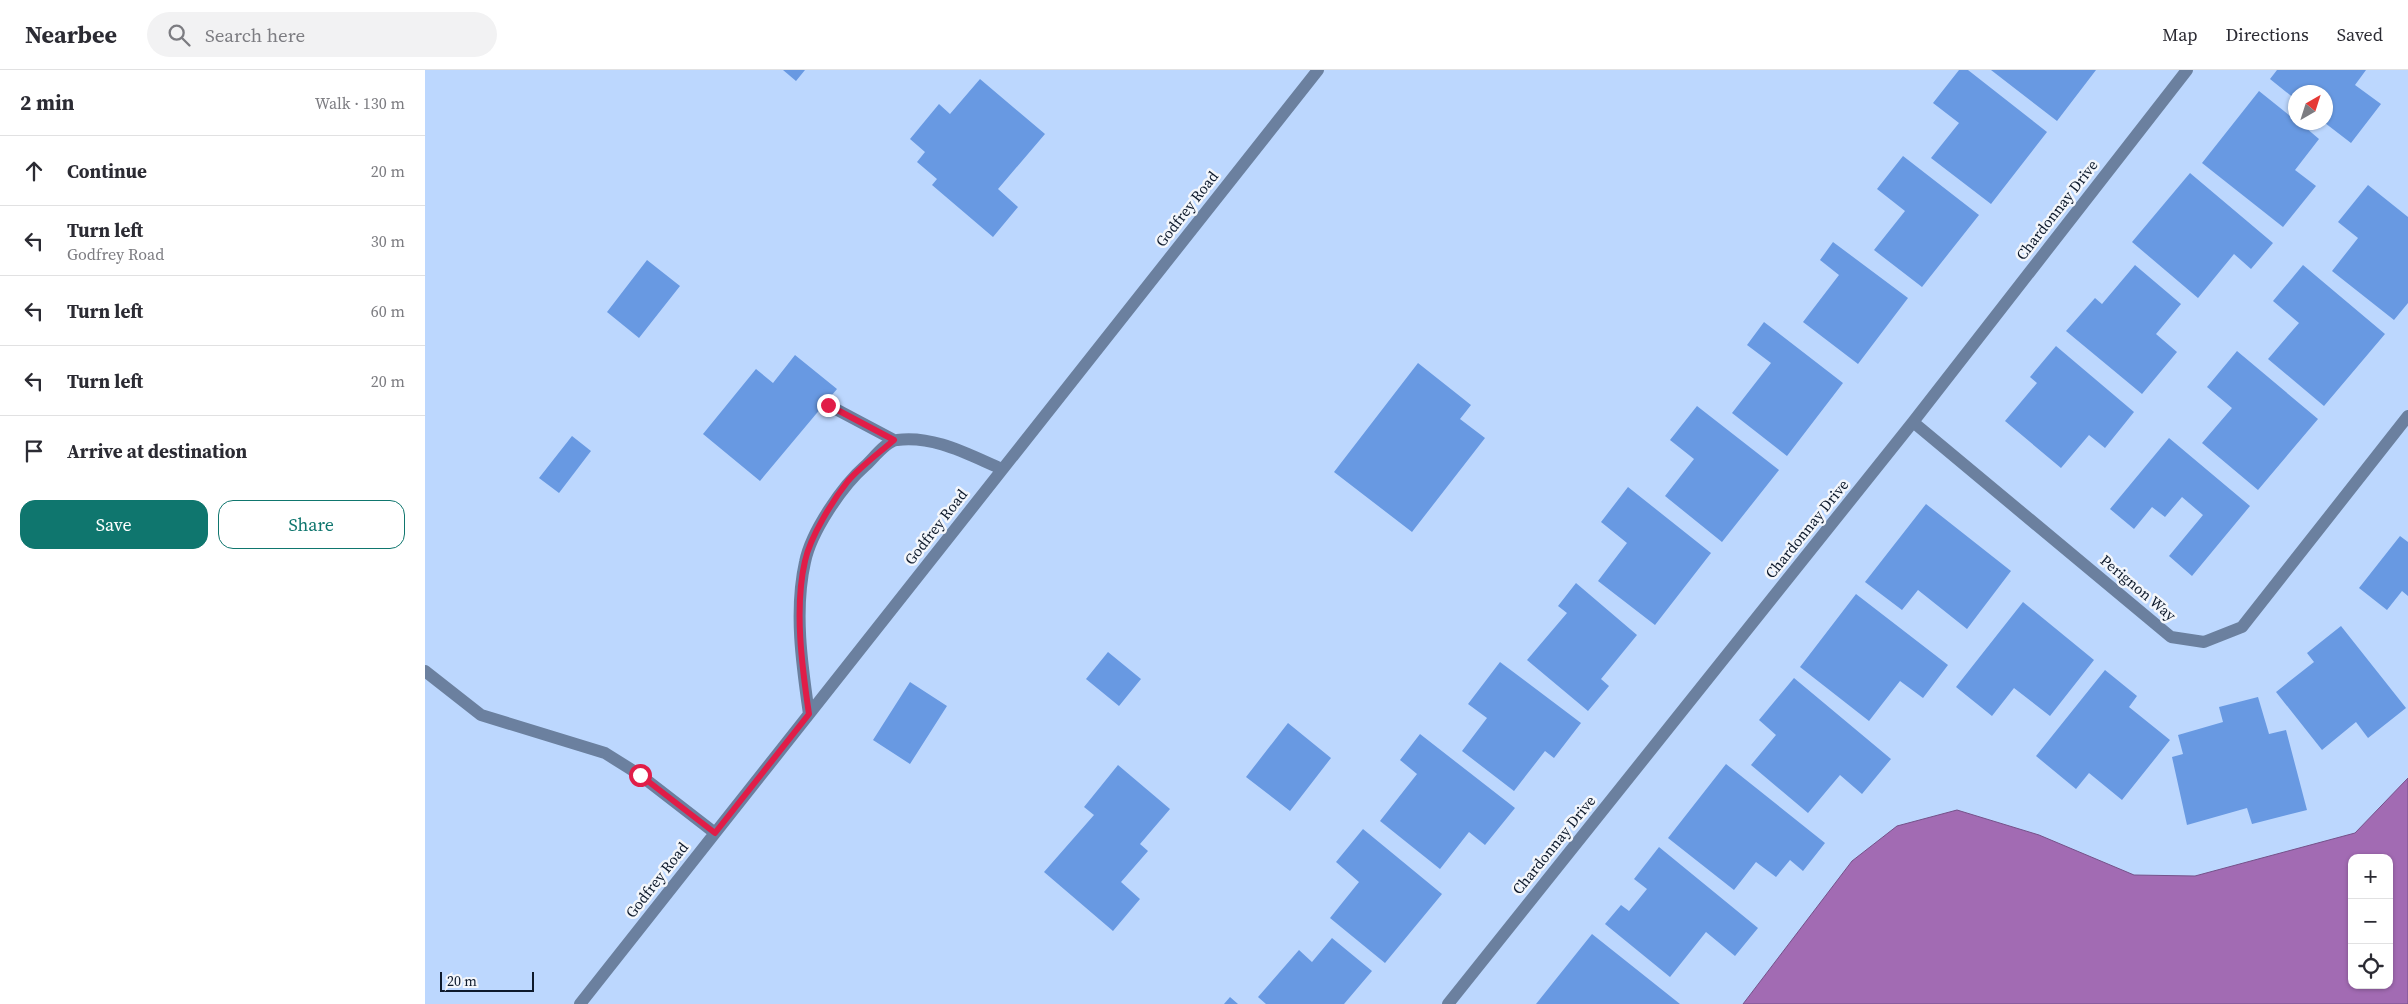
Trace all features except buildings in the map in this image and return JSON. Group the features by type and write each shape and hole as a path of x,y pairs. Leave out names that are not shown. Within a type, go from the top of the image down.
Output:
{"street":[{"name":"Godfrey Road","path":"580,1004 1318,70"},
{"name":"Chardonnay Drive","path":"1448,1004 1913,422 2187,70"},
{"path":"828,405 894,440 916,439 945,444 1002,470"},
{"name":"Perignon Way","path":"1913,422 2171,637 2203,642 2242,627 2408,416"},
{"path":"809,714 801,655 800,592 805,560 821,523 849,480 894,440"},
{"path":"425,670 481,715 605,753 640,775 715,833"}],"shaded area":[{"path":"2408,778 2408,1004 1743,1004 1852,861 1897,826 1957,810 2039,835 2134,875 2195,876 2355,833"}],"route":[{"path":"640,775 715,833 809,714 801,655 800,592 805,560 821,523 849,480 894,440 828,405"}]}
